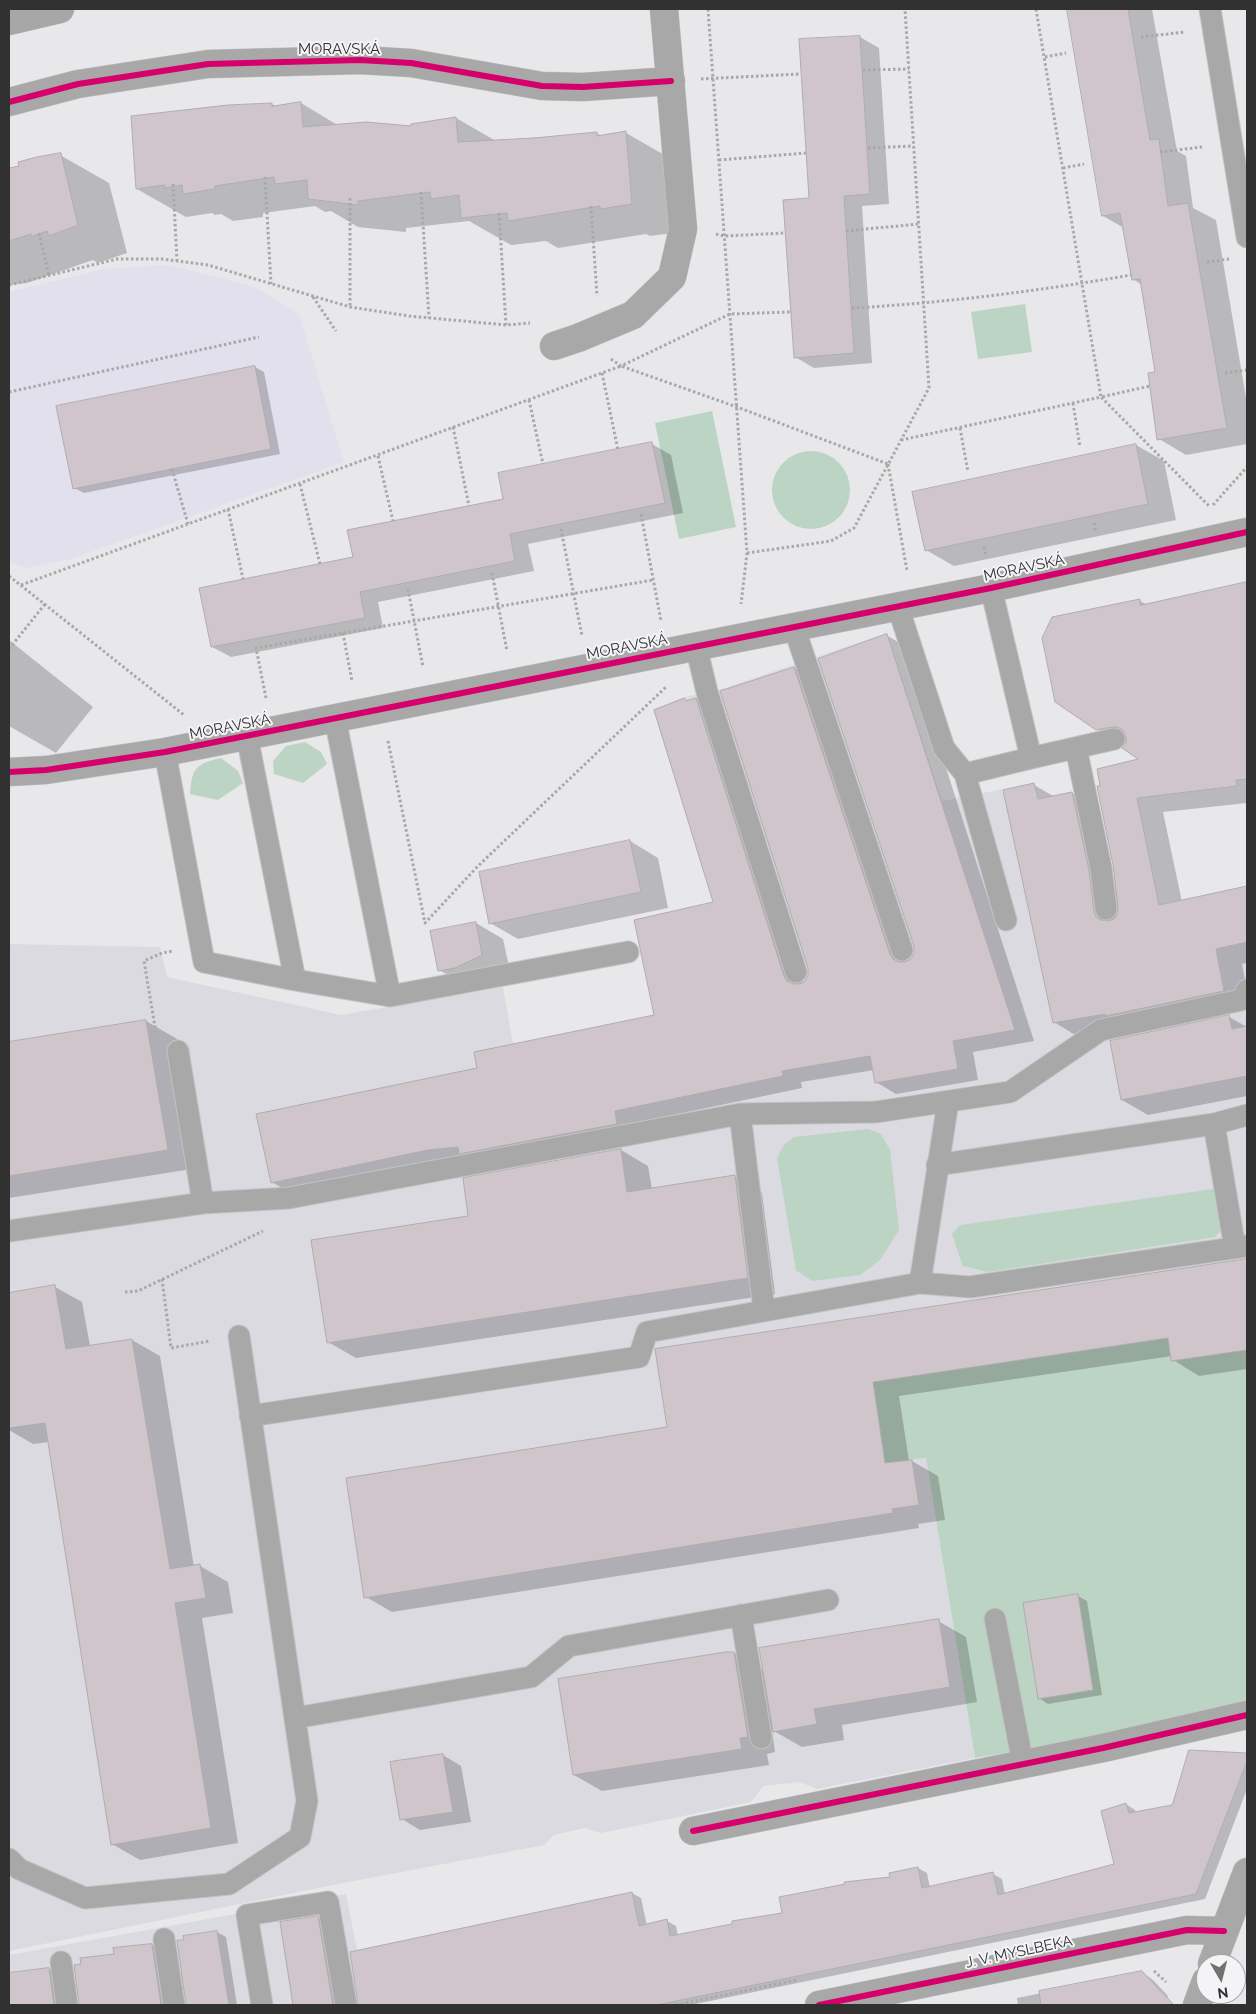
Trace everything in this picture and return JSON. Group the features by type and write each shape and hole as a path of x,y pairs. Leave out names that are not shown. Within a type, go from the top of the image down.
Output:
{"street":[{"path":"554,346 633,315 672,277 683,229 664,9"},
{"path":"9,21 47,10"},
{"name":"MORAVSKÁ","path":"9,102 78,84 208,64 360,60 411,63 542,86 583,87 671,81"},
{"name":"MORAVSKÁ","path":"9,772 46,770 165,752 794,626 898,607 1247,532"},
{"path":"694,1831 1104,1748 1247,1715"},
{"path":"1216,1954 1247,1872"},
{"name":"J. V. MYSLBEKA","path":"819,2005 1187,1930 1224,1931"}],"lane":[{"path":"1210,9 1247,237"},
{"path":"991,588 1031,758"},
{"path":"898,607 944,748 965,774 1006,920"},
{"path":"794,626 902,950"},
{"path":"696,646 710,701 796,972"},
{"path":"335,718 390,996"},
{"path":"247,736 295,980"},
{"path":"965,774 1114,739"},
{"path":"1076,748 1101,868 1106,909"},
{"path":"165,752 204,962 390,996 628,952"},
{"path":"9,1231 203,1203 289,1198 740,1114 876,1112 1010,1092 1101,1030 1241,1000 1247,990"},
{"path":"178,1051 203,1203"},
{"path":"920,1283 948,1102"},
{"path":"740,1114 764,1310"},
{"path":"937,1165 1214,1124 1247,1115"},
{"path":"250,1416 640,1357 647,1332 920,1283 970,1287 1241,1247 1214,1124"},
{"path":"9,1859 19,1869 85,1898 229,1884 300,1837 307,1801 238,1336"},
{"path":"295,1718 531,1677 569,1646 828,1600"},
{"path":"741,1616 761,1738"},
{"path":"995,1619 1023,1764"},
{"path":"262,2005 248,1916 328,1902 346,2005"},
{"path":"164,1939 174,2005"},
{"path":"61,1962 67,2005"}],"path":[{"path":"708,9 747,553 740,606"},
{"path":"747,553 831,541 854,528 929,388 905,9"},
{"path":"1036,9 1101,397 1211,507"},
{"path":"1141,37 1193,30"},
{"path":"1044,58 1066,53"},
{"path":"862,70 908,69"},
{"path":"671,81 800,74"},
{"path":"868,148 913,146"},
{"path":"1160,152 1204,146"},
{"path":"719,160 806,153"},
{"path":"1063,168 1084,164"},
{"path":"265,177 271,284"},
{"path":"173,184 177,261"},
{"path":"421,192 429,318"},
{"path":"350,198 350,307"},
{"path":"591,206 597,297"},
{"path":"499,213 506,325"},
{"path":"846,231 918,224"},
{"path":"683,229 724,236 785,233"},
{"path":"39,233 49,275"},
{"path":"1206,262 1232,258"},
{"path":"9,286 117,259 162,259 208,265 350,307 429,318 506,325 539,323"},
{"path":"852,308 923,304 1131,275"},
{"path":"313,296 336,331"},
{"path":"730,314 790,312"},
{"path":"9,392 259,337"},
{"path":"21,585 621,366 738,407 888,464"},
{"path":"1225,373 1247,370"},
{"path":"602,373 618,450"},
{"path":"901,440 1150,386"},
{"path":"529,400 543,464"},
{"path":"1073,403 1080,447"},
{"path":"453,428 469,506"},
{"path":"960,428 968,472"},
{"path":"378,456 393,521"},
{"path":"888,464 908,574"},
{"path":"1204,513 1247,467"},
{"path":"172,469 188,524"},
{"path":"300,484 320,564"},
{"path":"228,509 243,579"},
{"path":"382,709 425,924 477,866 671,682 641,514"},
{"path":"561,529 582,638"},
{"path":"492,573 507,652"},
{"path":"9,576 188,719"},
{"path":"267,702 256,648 653,580"},
{"path":"408,589 423,669"},
{"path":"9,649 45,604"},
{"path":"343,633 353,684"},
{"path":"125,1292 138,1291 273,1226 289,1198"},
{"path":"162,1279 171,1348 238,1336"}],"shaded area":[{"path":"167,265 253,286 299,314 344,462 71,559 27,568 9,562 9,292 104,269"},
{"path":"887,633 942,801 1034,783 1062,913 1031,919 1035,931 1247,887 1247,1325 873,1382 885,1463 926,1458 975,1758 817,1789 800,1782 763,1786 751,1802 601,1833 585,1828 554,1835 544,1845 343,1883 9,1951 9,944 160,947 167,977 341,1015 503,987 513,1044 744,997 653,709 685,697 725,688"},
{"path":"632,1892 638,1920 607,1928 621,2005 9,2005 9,1955 346,1894 357,1950"}],"green space":[{"path":"1025,304 1032,352 978,359 971,312"},
{"path":"712,411 736,527 679,539 655,423"},
{"path":"803,451 819,451 833,457 844,468 850,482 850,498 844,512 833,523 819,529 803,529 789,523 778,512 772,498 772,482 778,468 789,457"},
{"path":"305,742 321,752 327,764 303,783 274,774 273,761 286,746"},
{"path":"221,758 238,771 243,783 218,800 190,794 192,778 197,768 206,762"},
{"path":"868,1129 881,1134 890,1150 899,1230 880,1260 860,1275 812,1281 796,1270 777,1158 784,1145 794,1137"},
{"path":"1213,1189 1218,1203 1222,1229 1215,1237 988,1272 963,1266 952,1234 960,1225"},
{"path":"1247,1325 1247,1700 1162,1726 975,1758 926,1458 885,1463 873,1381"}],"building":[{"path":"1067,9 1128,9 1150,140 1159,139 1168,206 1188,203 1227,428 1157,440 1148,373 1155,372 1140,279 1132,280 1120,213 1102,216"},
{"path":"860,36 870,194 844,196 854,353 794,358 783,200 809,198 799,39"},
{"path":"301,102 303,127 366,122 411,126 411,124 456,117 458,142 597,132 597,136 626,131 632,204 600,209 600,206 508,221 507,213 461,218 459,195 431,199 430,192 358,201 358,205 308,199 307,180 275,184 274,177 215,186 215,189 183,194 182,185 165,188 165,185 136,189 131,116 228,105 272,103 272,106"},
{"path":"61,153 78,225 49,236 47,231 31,237 31,234 9,241 9,168 19,166 18,162"},
{"path":"255,366 271,449 73,489 56,406"},
{"path":"652,442 665,503 510,534 515,561 360,592 365,618 211,647 199,588 353,557 347,530 503,499 498,473"},
{"path":"1136,444 1148,504 925,551 912,492"},
{"path":"1247,582 1247,779 1236,780 1237,786 1137,798 1159,905 1247,886 1247,942 1216,949 1224,991 1106,1016 1105,1014 1053,1023 1003,790 1034,783 1038,799 1072,792 1089,870 1094,911 1096,917 1108,921 1114,919 1118,907 1113,865 1097,786 1100,786 1097,769 1138,759 1122,748 1126,743 1123,730 1112,727 1096,730 1055,702 1042,638 1052,617 1140,599 1140,605"},
{"path":"887,634 1015,1030 953,1041 958,1069 875,1083 870,1056 782,1071 783,1076 615,1111 617,1124 459,1154 458,1147 428,1150 271,1183 256,1114 477,1068 474,1052 654,1015 634,920 713,902 654,710 684,698 686,701 696,698 787,981 800,984 805,981 808,975 808,968 720,691 794,667 890,954 893,959 899,962 911,959 914,953 914,946 818,659"},
{"path":"630,840 641,892 489,924 479,872"},
{"path":"476,922 482,955 455,968 438,971 430,931"},
{"path":"1229,1015 1232,1029 1247,1026 1247,1076 1121,1100 1110,1041"},
{"path":"146,1020 168,1150 9,1176 9,1042"},
{"path":"621,1149 627,1192 735,1175 748,1278 327,1343 311,1240 468,1216 463,1178"},
{"path":"1247,1259 1247,1350 1171,1361 1168,1338 873,1382 885,1463 912,1460 919,1505 892,1509 893,1513 364,1598 346,1478 667,1427 655,1349"},
{"path":"55,1285 66,1349 132,1339 170,1569 200,1564 206,1598 175,1603 211,1828 111,1845 45,1423 9,1428 9,1293"},
{"path":"1078,1594 1093,1690 1038,1699 1023,1603"},
{"path":"939,1619 950,1687 814,1709 817,1724 773,1732 759,1648"},
{"path":"734,1652 748,1737 740,1738 742,1749 573,1775 558,1679"},
{"path":"1189,1750 1247,1753 1247,1761 1196,1894 657,2005 358,2005 350,1952 632,1892 639,1926 667,1919 670,1936 732,1924 732,1921 782,1913 779,1897 845,1884 844,1882 890,1877 889,1873 918,1867 922,1888 993,1872 998,1895 1114,1864 1101,1811 1126,1803 1129,1813 1172,1805"},
{"path":"443,1754 453,1812 400,1820 390,1762"},
{"path":"318,1916 333,2005 293,2005 280,1922"},
{"path":"217,1931 229,2005 186,2005 177,1940 184,1940 183,1936"},
{"path":"152,1944 161,2005 79,2005 74,1965 81,1964 80,1958 114,1954 113,1948"},
{"path":"49,1968 54,2005 9,2005 9,1973"},
{"path":"1142,1971 1174,2005 1041,2005 1039,1991"}],"cycle path":[{"path":"9,102 78,84 208,64 360,60 411,63 542,86 583,87 671,81"},
{"path":"9,772 46,770 165,752 991,588 1247,532"},
{"path":"693,1831 1103,1748 1247,1715"},
{"path":"819,2005 1187,1930 1224,1931"}]}
